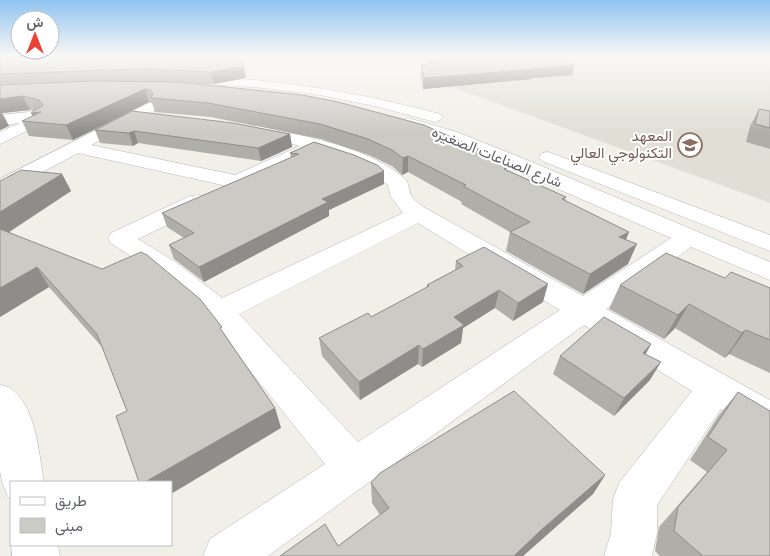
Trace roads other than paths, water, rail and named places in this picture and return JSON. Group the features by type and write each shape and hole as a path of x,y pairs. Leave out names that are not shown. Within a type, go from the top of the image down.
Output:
{"street":[{"name":"شارع الصناعات الصغيره","path":"476,129 407,109 350,96 242,82 162,83 186,88 279,96 335,105 392,118 451,136 770,272"},
{"path":"0,187 186,88"},
{"path":"133,116 178,120"},
{"path":"0,120 30,117 40,119 0,139"},
{"path":"231,126 256,130 315,145 382,170 398,183 399,194 406,204 419,214 770,419"},
{"path":"315,145 120,238 165,267 219,311 354,468"},
{"path":"74,147 238,182"},
{"name":"شارع الصناعات الصغيره","path":"534,151 770,244"},
{"path":"219,311 419,214"},
{"path":"227,556 689,237"},
{"path":"628,556 634,533 635,499 716,387"},
{"path":"0,400 12,414 23,481"}],"place":[{"name":"المعهد التكنولوجي العالي","path":"690,145"}]}
